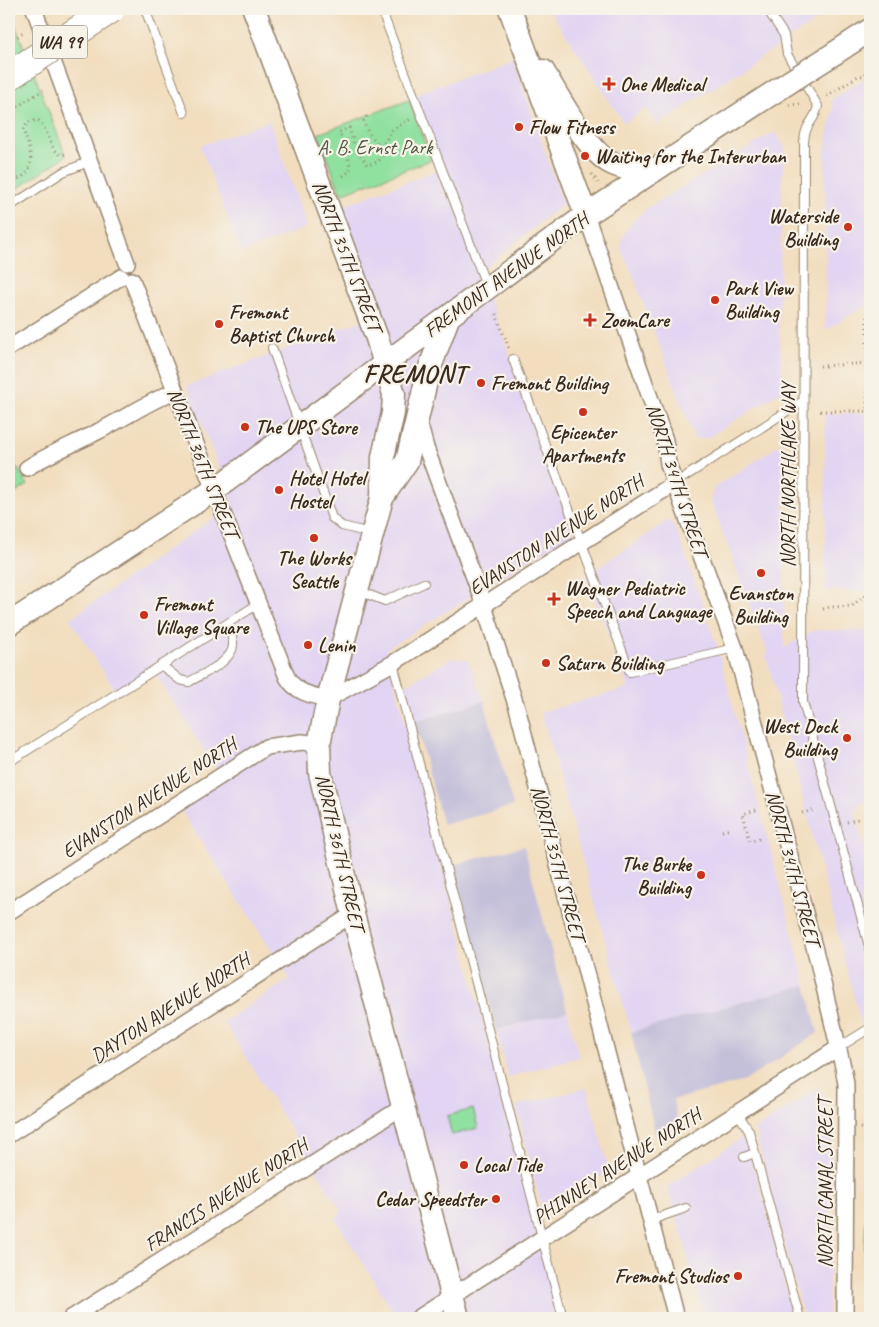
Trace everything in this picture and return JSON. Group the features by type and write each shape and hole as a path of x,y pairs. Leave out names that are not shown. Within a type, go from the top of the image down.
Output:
{"highway":[{"name":"WA 99","path":"9,76 111,9"}],"main road":[{"name":"NORTH 35TH STREET","path":"254,9 386,363 394,402 383,458 382,498"},
{"path":"513,17 544,72 591,145 609,162 640,174"},
{"name":"NORTH 34TH STREET","path":"513,17 586,215"},
{"name":"FREMONT AVENUE NORTH","path":"9,624 214,490 640,174 870,30"},
{"path":"328,699 382,498 407,461 428,373 449,317"},
{"name":"NORTH 36TH STREET","path":"328,699 319,744 322,788 458,1318"}],"street":[{"path":"9,348 126,279 120,267 127,263 34,9"},
{"path":"46,42 97,9"},
{"name":"NORTH 34TH STREET","path":"586,215 665,440 668,464 735,648 838,1048"},
{"name":"NORTH 36TH STREET","path":"126,279 175,392 290,682 298,690 328,699"},
{"path":"27,468 44,456 99,432 160,397 175,392"},
{"name":"NORTH 35TH STREET","path":"418,415 426,448 483,606 520,720 676,1318"},
{"name":"EVANSTON AVENUE NORTH","path":"328,699 393,663 675,483"},
{"name":"EVANSTON AVENUE NORTH","path":"9,912 266,747 302,742 319,744"},
{"name":"DAYTON AVENUE NORTH","path":"9,1135 353,914"},
{"name":"PHINNEY AVENUE NORTH","path":"418,1318 838,1048"},
{"name":"NORTH CANAL STREET","path":"838,1048 846,1084 845,1318"},
{"name":"FRANCIS AVENUE NORTH","path":"71,1318 404,1106"}],"lane":[{"path":"145,9 184,113"},
{"path":"381,9 487,289"},
{"name":"NORTH NORTHLAKE WAY","path":"767,9 784,35 787,54 818,106 814,117 806,126 804,142 804,702 870,950"},
{"path":"9,207 63,172 91,161"},
{"path":"272,348 332,518 342,526 372,534"},
{"path":"513,359 630,672 735,648"},
{"name":"EVANSTON AVENUE NORTH","path":"675,483 803,401"},
{"path":"357,590 385,602 424,583"},
{"path":"9,762 258,604"},
{"path":"161,665 180,680 189,682 219,664 231,654 233,644 227,624"},
{"path":"393,663 563,1318"},
{"path":"838,1048 870,1028"},
{"path":"737,1112 749,1131 800,1318"},
{"path":"744,1157 755,1153"},
{"path":"651,1220 686,1208"}],"path":[{"path":"9,42 23,33"},
{"path":"869,66 870,70"},
{"path":"865,74 869,66"},
{"path":"827,96 858,76 870,75"},
{"path":"9,112 43,90"},
{"path":"343,176 350,171 350,163 348,150 339,132 349,128 359,155 367,165 378,162 382,156 379,145 364,127 364,121 367,116"},
{"path":"379,145 385,142 392,130 411,119"},
{"path":"9,182 24,175 31,165 32,152 23,130 28,122 38,120 46,127 52,146 58,153 61,155 67,152"},
{"path":"592,173 598,183"},
{"path":"496,314 507,342"},
{"path":"820,411 867,410 869,363 867,315"},
{"path":"820,366 869,363"},
{"path":"823,609 852,606 866,594 870,594"},
{"path":"756,810 743,814 750,841 763,838"},
{"path":"802,814 815,810"},
{"path":"844,823 858,819"},
{"path":"722,831 731,828"},
{"path":"864,833 870,833"},
{"path":"870,1313 870,1318"}],"shaded area":[{"path":"549,9 834,9 657,125 646,108 624,123"},
{"path":"513,58 563,204 479,272 575,532 386,649 560,1318 390,1318 392,1310 335,1218 342,1212 224,1022 290,979 177,804 220,775 154,672 118,695 70,619 233,504 187,386 382,313 342,206 439,170 414,95"},
{"name":"Waterside Building","path":"870,78 870,303 826,330 825,150 833,110 832,99 864,79"},
{"path":"269,121 307,227 241,253 200,146"},
{"name":"Park View Building","path":"775,132 785,148 782,179 779,328 783,390 707,438 695,439 629,266 621,250 623,236 634,220 649,207"},
{"path":"870,413 870,591 826,591 825,414"},
{"path":"784,442 784,648 814,630 870,631 870,797 854,809 870,870 870,1040 866,1044 766,655 768,654 710,498 714,488"},
{"path":"669,520 677,532 717,646 806,985 631,1032 541,712 629,688 586,576"},
{"path":"452,658 468,660 484,701 415,722 403,687"},
{"path":"484,701 513,806 443,825 415,722"},
{"path":"524,846 567,1011 496,1030 453,865"},
{"path":"806,985 818,1033 745,1081 673,1100 678,1122 656,1136 631,1032"},
{"path":"567,1011 579,1057 508,1077 496,1030"},
{"path":"587,1088 608,1167 607,1172 543,1213 516,1106"},
{"path":"819,1088 823,1094 832,1131 828,1318 804,1318 755,1130"},
{"path":"745,1136 766,1209 793,1318 704,1318 667,1187"}],"green space":[{"path":"9,9 66,156 9,194"},
{"name":"A. B. Ernst Park","path":"409,100 431,160 341,194 318,134"},
{"path":"16,466 28,485 9,497 9,470"},
{"path":"870,1100 870,1318 862,1318"},
{"path":"473,1109 478,1128 452,1135 447,1116"}],"place":[{"name":"One Medical","path":"609,84"},
{"name":"Flow Fitness","path":"519,127"},
{"name":"Waiting for the Interurban","path":"585,156"},
{"name":"Waterside Building","path":"848,227"},
{"name":"Park View Building","path":"715,300"},
{"name":"ZoomCare","path":"590,320"},
{"name":"Fremont Baptist Church","path":"219,324"},
{"name":"Fremont Building","path":"481,383"},
{"name":"Epicenter Apartments","path":"583,412"},
{"name":"The UPS Store","path":"245,427"},
{"name":"Hotel Hotel Hostel","path":"279,490"},
{"name":"The Works Seattle","path":"314,538"},
{"name":"Evanston Building","path":"761,573"},
{"name":"Wagner Pediatric Speech and Language","path":"554,599"},
{"name":"Fremont Village Square","path":"144,615"},
{"name":"Lenin","path":"308,645"},
{"name":"Saturn Building","path":"546,663"},
{"name":"West Dock Building","path":"847,738"},
{"name":"The Burke Building","path":"701,875"},
{"name":"Local Tide","path":"464,1165"},
{"name":"Cedar Speedster","path":"496,1199"},
{"name":"Fremont Studios","path":"738,1276"}],"district":[{"name":"FREMONT","path":"415,374"}]}
